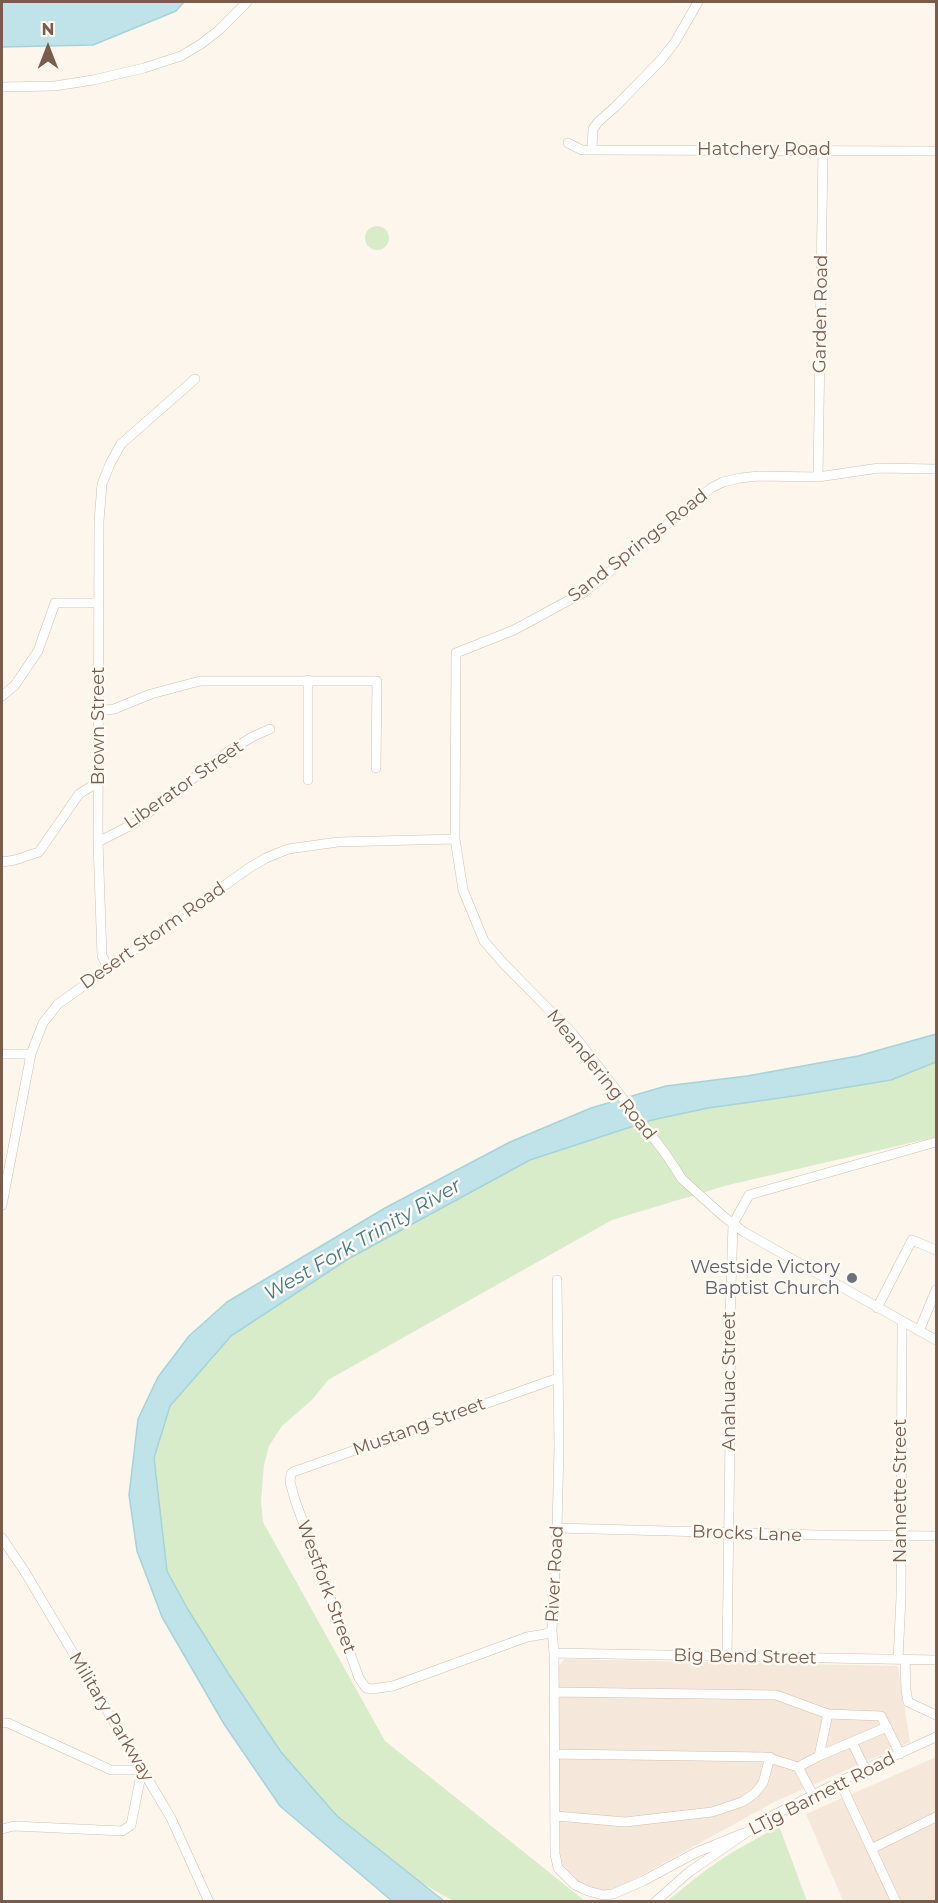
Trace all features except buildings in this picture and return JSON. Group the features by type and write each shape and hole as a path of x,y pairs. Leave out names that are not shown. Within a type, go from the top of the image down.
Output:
{"street":[{"path":"2,87 55,86 93,80 144,68 181,56 219,30 247,2"},
{"path":"592,150 593,129 598,122 661,60 675,42 698,2"},
{"name":"Hatchery Road","path":"568,143 582,150 936,151"},
{"name":"Garden Road","path":"818,477 823,150"},
{"name":"Brown Street","path":"108,967 102,956 98,842 99,521 102,484 121,444 195,379"},
{"name":"Sand Springs Road","path":"456,653 514,630 586,591 711,488 723,482 759,476 818,477 879,468 936,469"},
{"path":"2,696 15,685 38,651 54,603 99,603"},
{"name":"Meandering Road","path":"456,653 455,839 463,890 484,941 573,1034 665,1153 682,1179 744,1232 936,1340"},
{"path":"308,680 308,780"},
{"path":"99,711 114,709 151,694 200,681 376,681 376,768"},
{"name":"Liberator Street","path":"98,842 135,823 229,750 270,729"},
{"path":"2,862 39,852 79,794 98,782"},
{"name":"Desert Storm Road","path":"2,1205 31,1054 43,1023 58,1004 266,858 288,849 338,842 455,839"},
{"path":"2,1054 31,1054"},
{"name":"Anahuac Street","path":"727,1657 733,1224 749,1194 936,1142"},
{"path":"878,1308 912,1240 936,1250"},
{"name":"River Road","path":"557,1280 557,1528 552,1631 555,1854 558,1868 566,1878 582,1888 603,1894 613,1894 695,1853 744,1833"},
{"path":"920,1331 936,1290"},
{"name":"Nannette Street","path":"902,1322 902,1660 908,1702 936,1715"},
{"name":"Mustang Street","path":"291,1485 293,1472 558,1378"},
{"name":"Westfork Street","path":"291,1485 359,1678 366,1688 393,1686 527,1637 552,1631"},
{"name":"Brocks Lane","path":"557,1528 936,1536"},
{"name":"Military Parkway","path":"2,1538 25,1572 171,1818 209,1902"},
{"name":"Big Bend Street","path":"554,1653 936,1660"},
{"path":"554,1692 776,1695 828,1714 881,1716 900,1754"},
{"path":"819,1756 828,1714"},
{"path":"2,1723 111,1770 142,1770 131,1825 122,1831 14,1826 2,1829"},
{"path":"798,1767 887,1727"},
{"name":"LTjg Barnett Road","path":"655,1902 689,1872 766,1819 865,1769 936,1737"},
{"path":"852,1742 865,1769"},
{"path":"554,1754 770,1757 798,1767 813,1795"},
{"path":"556,1816 625,1822 712,1812 742,1802 755,1793 763,1783 770,1757"},
{"path":"840,1782 896,1902"},
{"path":"871,1849 936,1817"}],"shaded area":[{"path":"564,1659 898,1666 910,1742 774,1802 615,1890 599,1890 572,1880 561,1867 557,1854 558,1667"},
{"path":"936,1757 936,1901 843,1901 806,1814"}],"green space":[{"path":"377,226 386,229 389,238 386,247 377,250 368,247 365,238 368,229"},
{"path":"936,1062 936,1137 728,1185 612,1220 328,1380 312,1400 282,1426 269,1446 264,1465 261,1501 263,1522 385,1741 585,1901 453,1901 413,1878 337,1816 281,1752 187,1609 167,1571 154,1458 170,1406 231,1336 348,1259 530,1160 652,1120 708,1108 891,1080"},
{"path":"779,1826 807,1901 667,1901 731,1853"}],"water":[{"path":"2,2 184,2 176,11 93,45 2,47"},
{"name":"West Fork Trinity River","path":"936,1034 936,1062 891,1080 708,1108 652,1120 530,1160 348,1259 231,1336 170,1406 154,1458 167,1571 187,1608 281,1752 337,1816 444,1901 392,1901 280,1806 224,1724 162,1617 137,1551 129,1495 138,1419 158,1377 189,1336 227,1302 385,1208 510,1142 591,1108 666,1086 747,1076 858,1056"}],"place":[{"name":"Westside Victory Baptist Church","path":"852,1278"}]}
